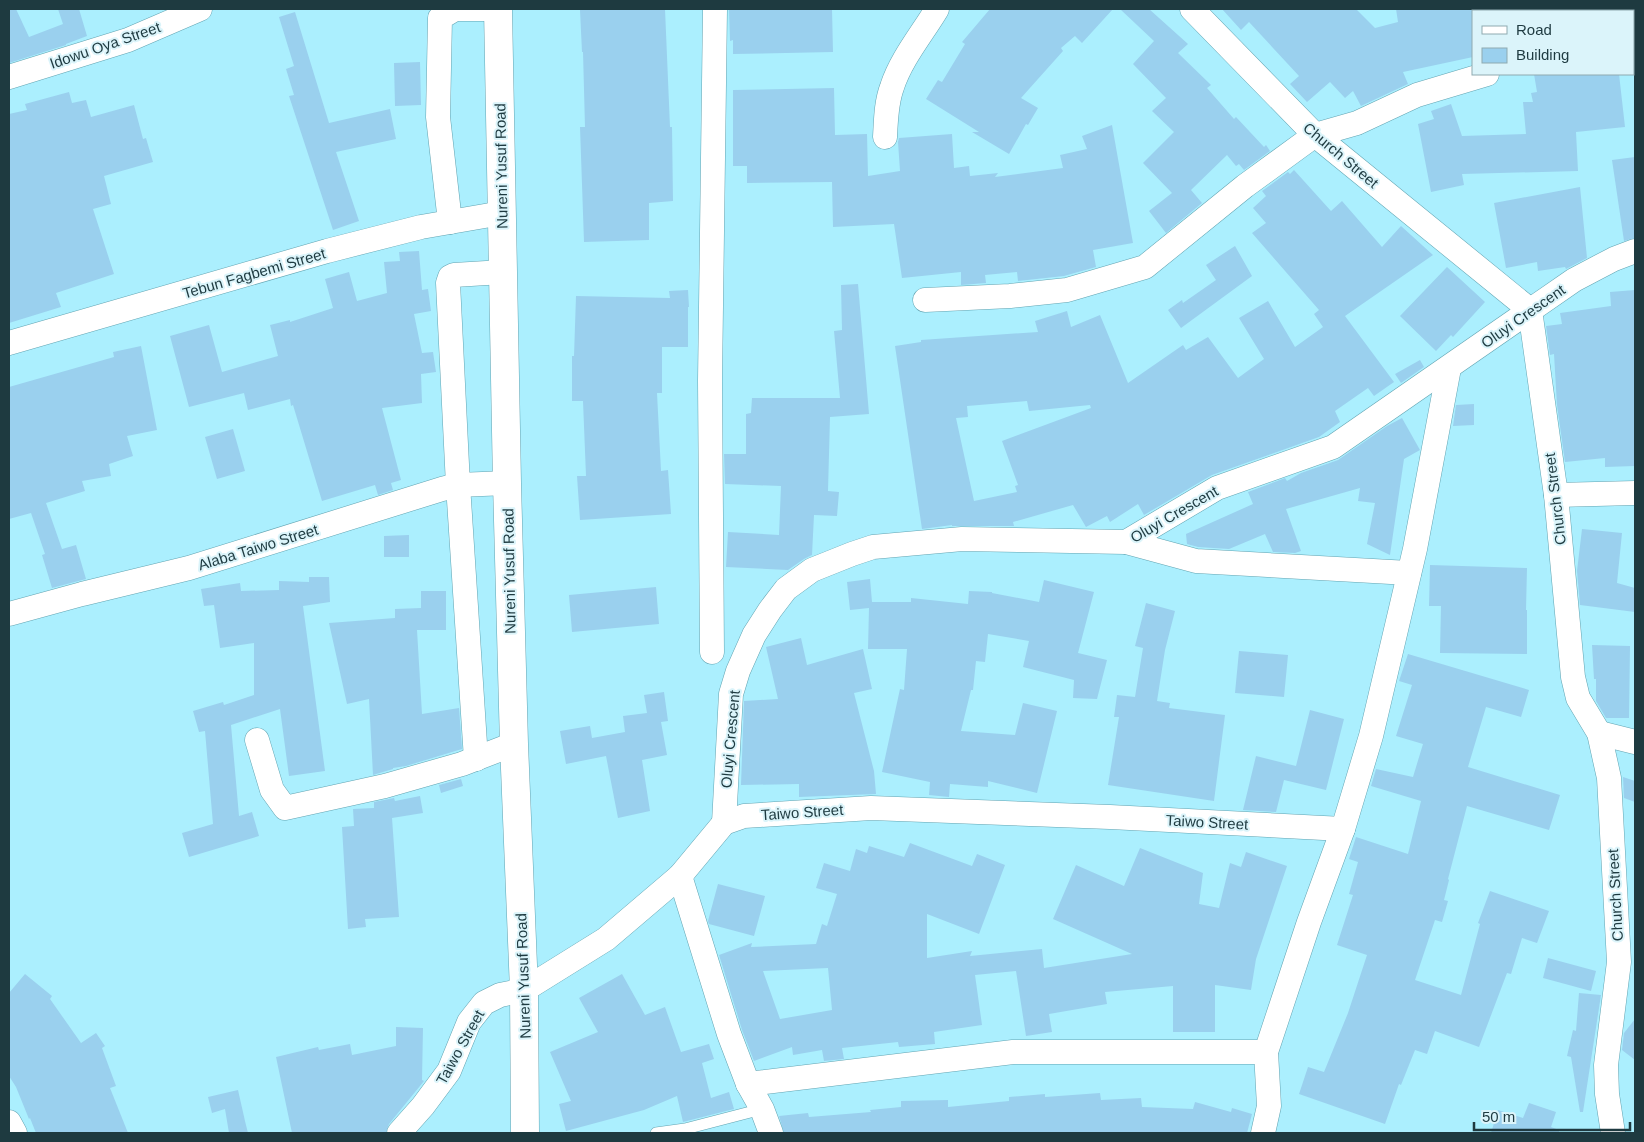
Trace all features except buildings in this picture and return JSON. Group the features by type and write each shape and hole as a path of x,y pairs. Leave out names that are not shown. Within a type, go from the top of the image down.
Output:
{"street":[{"name":"Idowu Oya Street","path":"9,77 128,40 200,9"},
{"path":"450,222 438,117 440,18 455,9 498,9"},
{"name":"Nureni Yusuf Road","path":"498,9 507,482 514,744 524,990 524,1133"},
{"path":"712,652 710,381 714,9"},
{"path":"885,137 887,105 892,86 905,59 937,9"},
{"name":"Church Street","path":"1192,9 1315,135 1530,310 1556,495 1573,677 1578,698 1599,733 1609,778 1627,968 1606,1065 1613,1133"},
{"path":"925,300 1010,296 1067,290 1144,267 1245,186 1315,135 1357,123 1417,95 1484,75"},
{"name":"Tebun Fagbemi Street","path":"9,343 328,251 421,227 502,212"},
{"name":"Oluyi Crescent","path":"724,823 731,694 738,671 754,635 770,610 786,589 812,570 873,547 962,539 1126,542 1217,488 1334,447 1574,280 1614,259 1635,251"},
{"path":"476,759 458,485 448,283 450,277 454,275 503,272"},
{"path":"1263,1133 1269,1106 1266,1052 1309,922 1343,829 1371,736 1409,573 1449,368"},
{"name":"Alaba Taiwo Street","path":"9,614 189,568 442,489 458,485 507,482"},
{"path":"1556,495 1635,493"},
{"path":"1126,542 1196,561 1409,573"},
{"path":"1599,733 1635,742"},
{"path":"258,740 272,790 285,808 385,786 462,764 514,744"},
{"name":"Taiwo Street","path":"399,1133 423,1106 449,1071 469,1022 484,1003 500,995 524,990 606,939 680,876 724,823 744,816 871,808 1110,817 1343,829"},
{"path":"680,876 729,1034 748,1084 762,1109 771,1133"},
{"path":"748,1084 1013,1052 1266,1052"},
{"path":"9,1122 15,1133"}],"lane":[{"path":"656,1133 685,1128 762,1109"}]}
